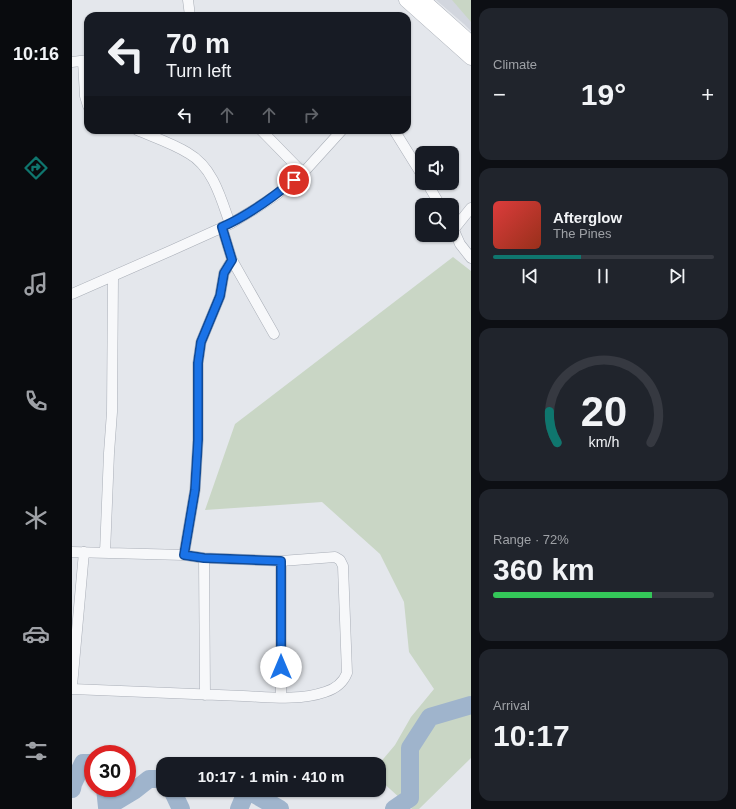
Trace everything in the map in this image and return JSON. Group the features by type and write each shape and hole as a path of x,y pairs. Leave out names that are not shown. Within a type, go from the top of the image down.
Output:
{"main road":[{"path":"406,0 471,58"},
{"path":"423,0 471,43"}],"street":[{"path":"188,0 190,12"},
{"path":"72,62 84,61"},
{"path":"146,134 188,152 212,178 217,188 232,260 274,334"},
{"path":"266,134 303,173"},
{"path":"72,294 226,226 255,209 276,195 303,173 338,134"},
{"path":"396,134 415,164"},
{"path":"459,221 471,208"},
{"path":"459,242 471,258"},
{"path":"184,555 195,490 198,440 198,363 201,342 220,296 224,273 232,260"},
{"path":"105,553 112,412 113,277"},
{"path":"72,552 184,555 204,558 281,561 335,557 342,563 343,566 347,673 344,679 337,686 324,692 299,697 72,690"},
{"path":"72,686 84,552"},
{"path":"204,558 205,695"},
{"path":"281,561 281,697"}],"shaded area":[{"path":"436,0 471,0 471,31 464,24"}],"green space":[{"path":"452,0 471,0 471,22"},
{"path":"453,257 471,271 471,758 419,809 412,809 386,785 385,757 395,745 411,717 434,689 409,652 404,602 380,554 322,502 205,510 235,424"}],"waterway":[{"path":"394,809 410,798 410,748 430,717 471,705"},
{"path":"72,789 84,763"},
{"path":"136,789 149,779 156,779"},
{"path":"239,809 247,790 280,809"},
{"path":"106,797 107,807 123,797"},
{"path":"175,797 181,809"}],"route":[{"path":"281,667 281,561 204,558 184,555 195,490 199,408 198,363 201,342 220,296 224,273 232,260 222,227 255,209 276,195 294,180"}]}
